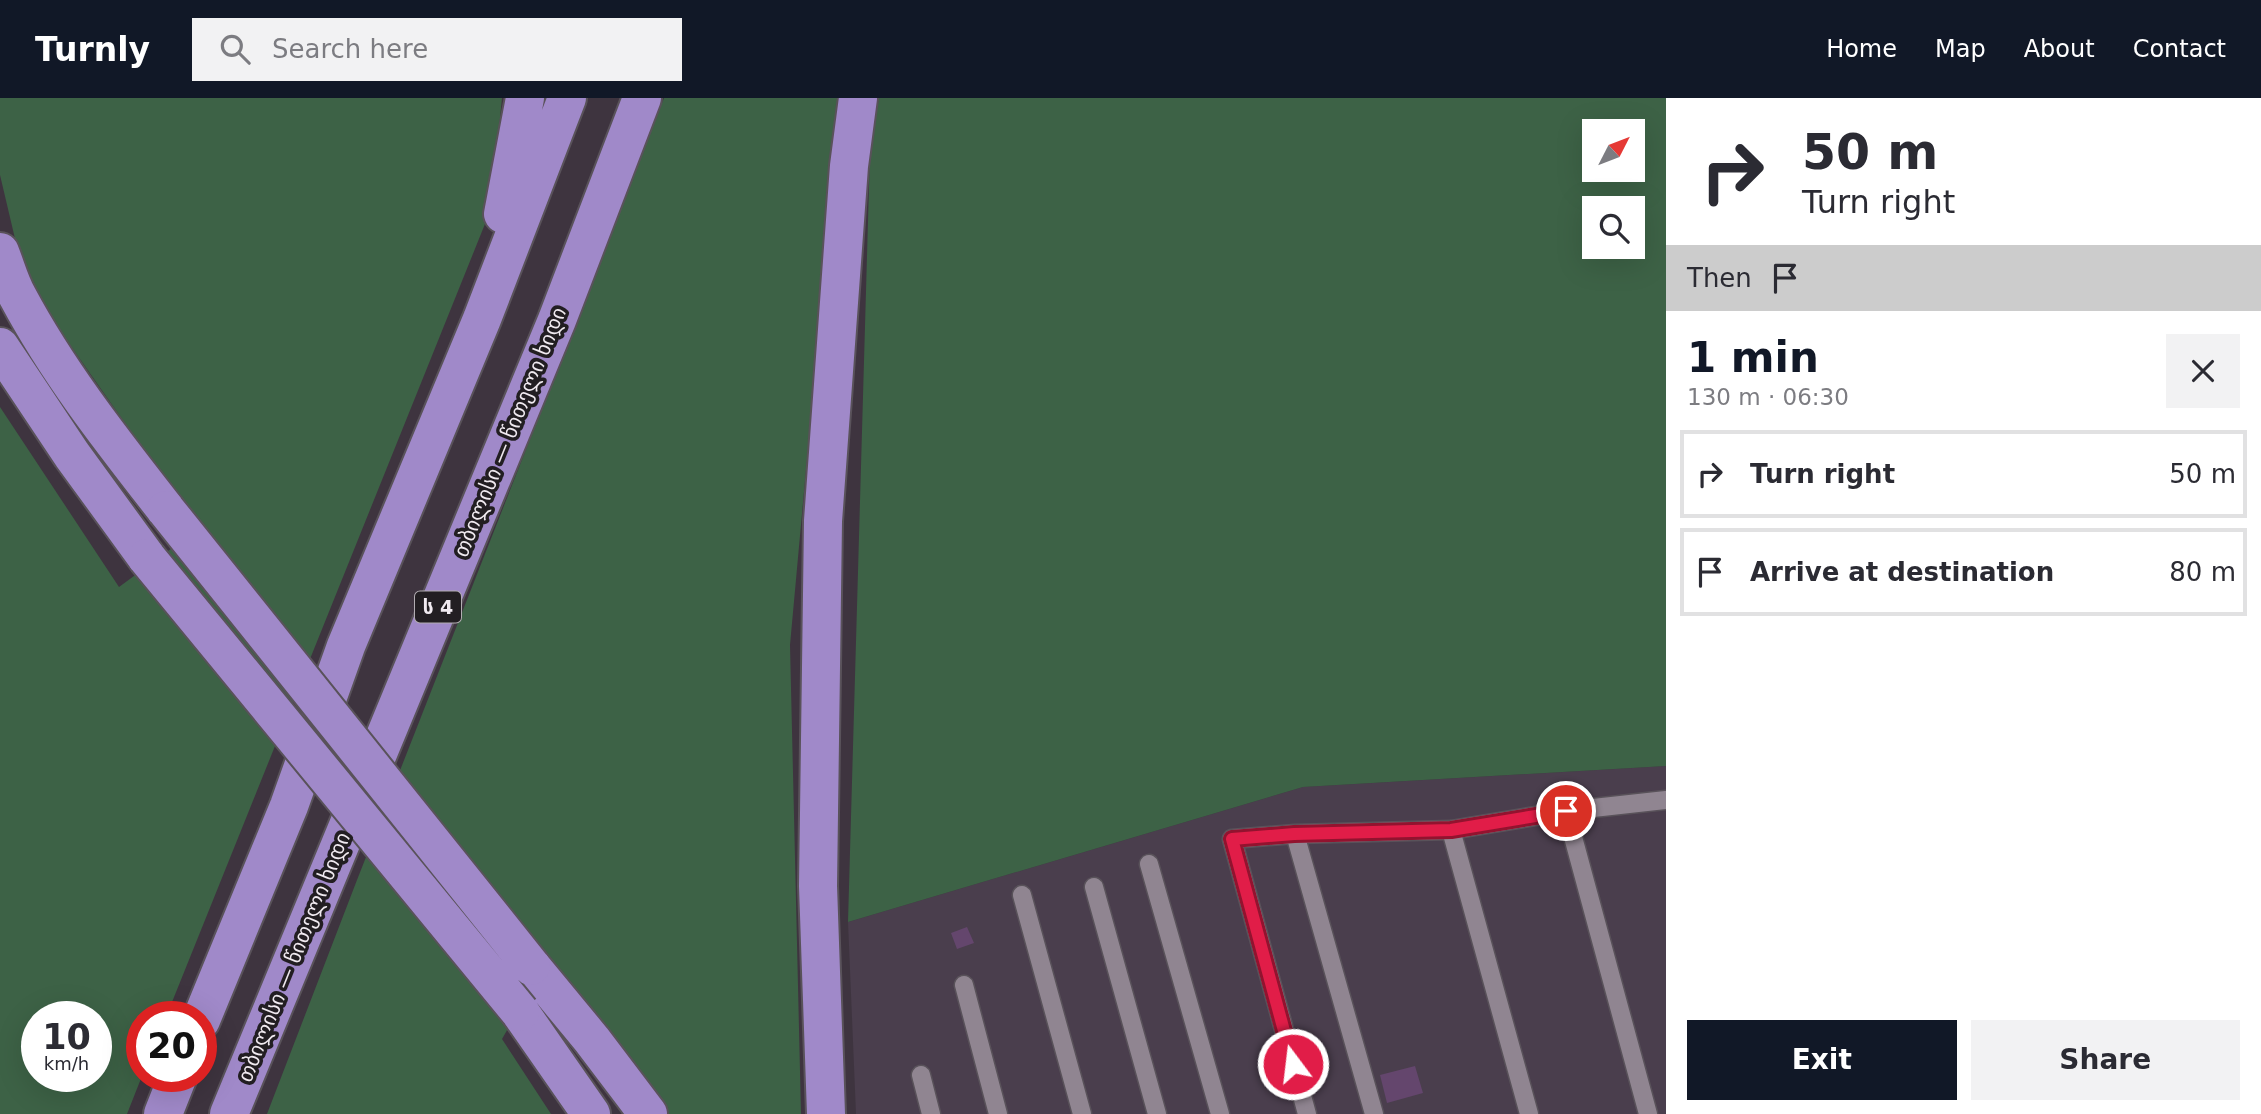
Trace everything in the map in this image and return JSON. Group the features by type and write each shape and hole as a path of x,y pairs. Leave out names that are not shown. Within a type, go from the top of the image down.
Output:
{"highway":[{"path":"482,318 525,98"},
{"path":"209,1001 289,806 346,646 482,318 567,98"},
{"name":"თბილისი — წითელი ხიდი","path":"229,1114 557,320 642,98"},
{"path":"826,1114 818,886 823,521 849,166 858,98"},
{"path":"0,252 17,295 104,432 592,1040 648,1114"},
{"path":"0,347 72,455 148,558 520,1012 591,1114"},
{"path":"163,1114 172,1092"}],"lane":[{"path":"1307,1114 1232,839 1294,834 1451,830 1566,811 1666,800"},
{"path":"1566,811 1648,1114"},
{"path":"1451,830 1529,1114"},
{"path":"1294,834 1374,1114"},
{"path":"1149,864 1220,1114"},
{"path":"1094,887 1157,1114"},
{"path":"1023,895 1082,1114"},
{"path":"964,985 998,1114"},
{"path":"921,1074 931,1114"}],"shaded area":[{"path":"1666,766 1666,1114 856,1114 848,922 1303,787"}],"green space":[{"path":"0,98 502,98 491,209 172,1001 126,1001 126,1092 136,1092 127,1114 0,1114 0,407 119,587 202,526 141,446 25,281 0,175"},
{"path":"664,98 842,98 790,645 801,1114 663,1114 546,962 502,1039 551,1114 267,1114 357,880"},
{"path":"879,98 1666,98 1666,766 1303,787 848,922 870,151"}],"building":[{"path":"967,927 974,943 957,949 951,933"},
{"path":"1415,1066 1423,1093 1387,1103 1380,1075"}],"route":[{"path":"1293,1064 1232,839 1294,834 1451,830 1566,811"}]}
